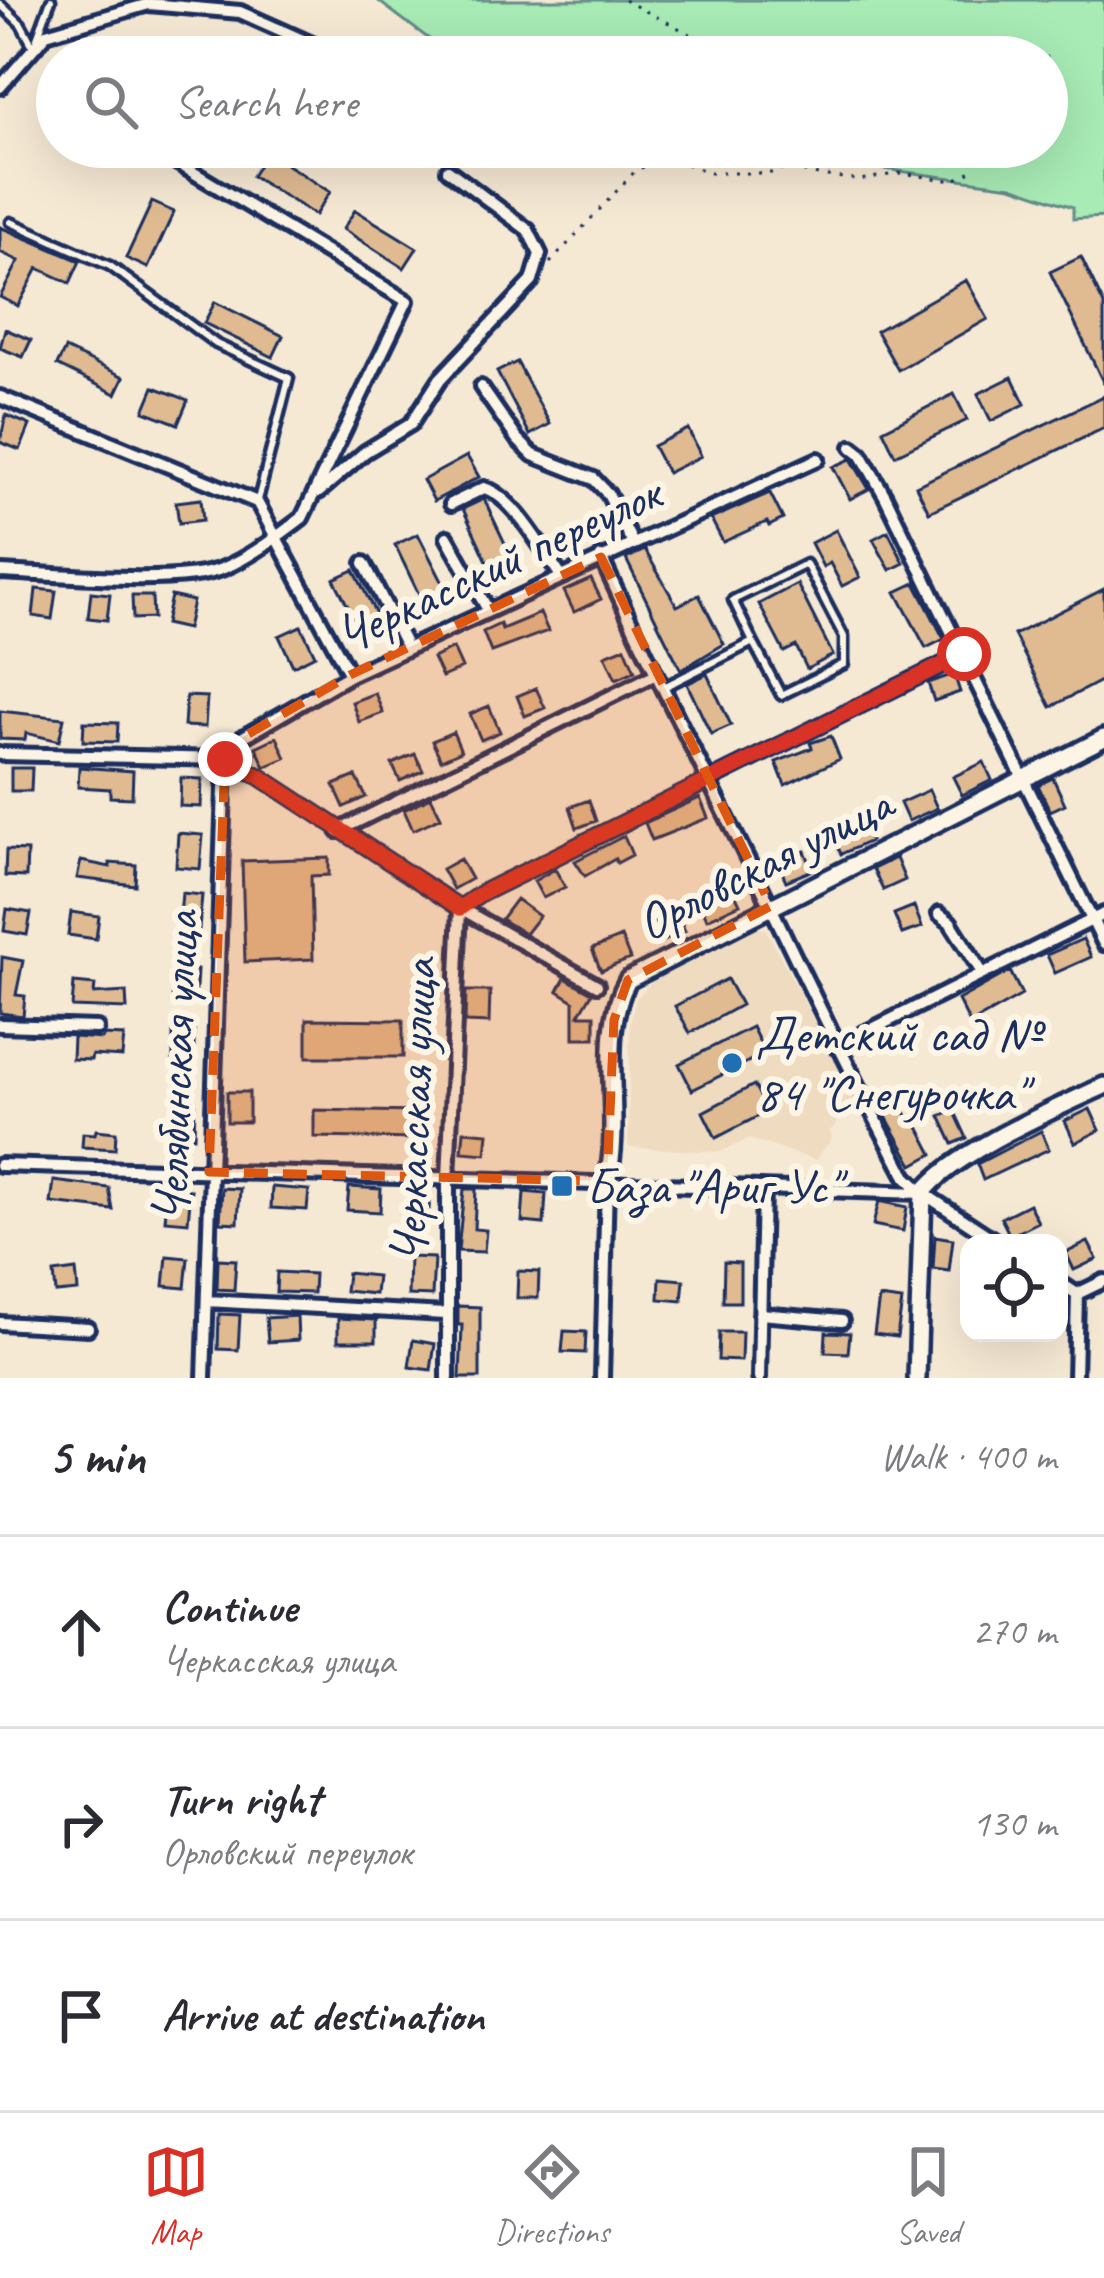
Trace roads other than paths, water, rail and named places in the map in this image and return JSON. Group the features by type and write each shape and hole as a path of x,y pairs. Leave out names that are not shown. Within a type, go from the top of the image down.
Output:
{"street":[{"path":"44,36 149,4 240,12 294,36"},
{"path":"0,87 34,47"},
{"path":"0,572 182,575 221,570 279,536 302,518 407,301 186,168"},
{"path":"312,498 365,452 411,424 440,379 532,281 540,254 528,230 448,170"},
{"path":"481,387 533,455 594,479 608,494 633,544"},
{"path":"0,398 257,502 350,675"},
{"path":"852,447 885,496 1098,917 1104,944"},
{"name":"Черкасский переулок","path":"225,759 242,737 350,675 818,458"},
{"path":"451,504 484,488 494,491 561,576"},
{"path":"447,537 488,610"},
{"path":"602,557 654,676 771,906 836,1047 906,1178 985,1234"},
{"path":"364,563 406,648"},
{"name":"Черкасская улица","path":"448,1378 448,1179 460,908 964,654"},
{"path":"338,832 654,676"},
{"name":"Орловская улица","path":"602,1378 607,1181 614,1154 614,1020 628,980 1104,738"},
{"path":"0,754 225,759 259,776 460,908 596,985"},
{"name":"Челябинская улица","path":"203,1378 225,759"},
{"path":"939,914 950,922 983,974"},
{"path":"836,1047 1098,917"},
{"path":"0,1025 97,1028"},
{"path":"916,1378 923,1193 935,1176 1104,1086"},
{"path":"0,1165 923,1193"},
{"path":"759,1378 763,1188"},
{"path":"1077,1294 1104,1281"},
{"path":"1068,1288 1077,1294"},
{"path":"1075,1378 1077,1294"},
{"path":"207,1301 445,1314"},
{"path":"760,1314 842,1321"},
{"path":"0,1323 88,1328"}],"lane":[{"path":"38,36 51,0"},
{"path":"0,4 21,24 34,47"},
{"path":"34,47 36,41"},
{"path":"11,222 110,266 216,344 289,378 257,502"},
{"path":"806,564 844,638 844,664 781,695 753,642 734,600 806,564"},
{"path":"661,688 753,642"}],"place":[{"name":"Детский сад № 84 \"Снегурочка\"","path":"732,1063"},
{"name":"База \"Ариг Ус\"","path":"562,1186"}]}
